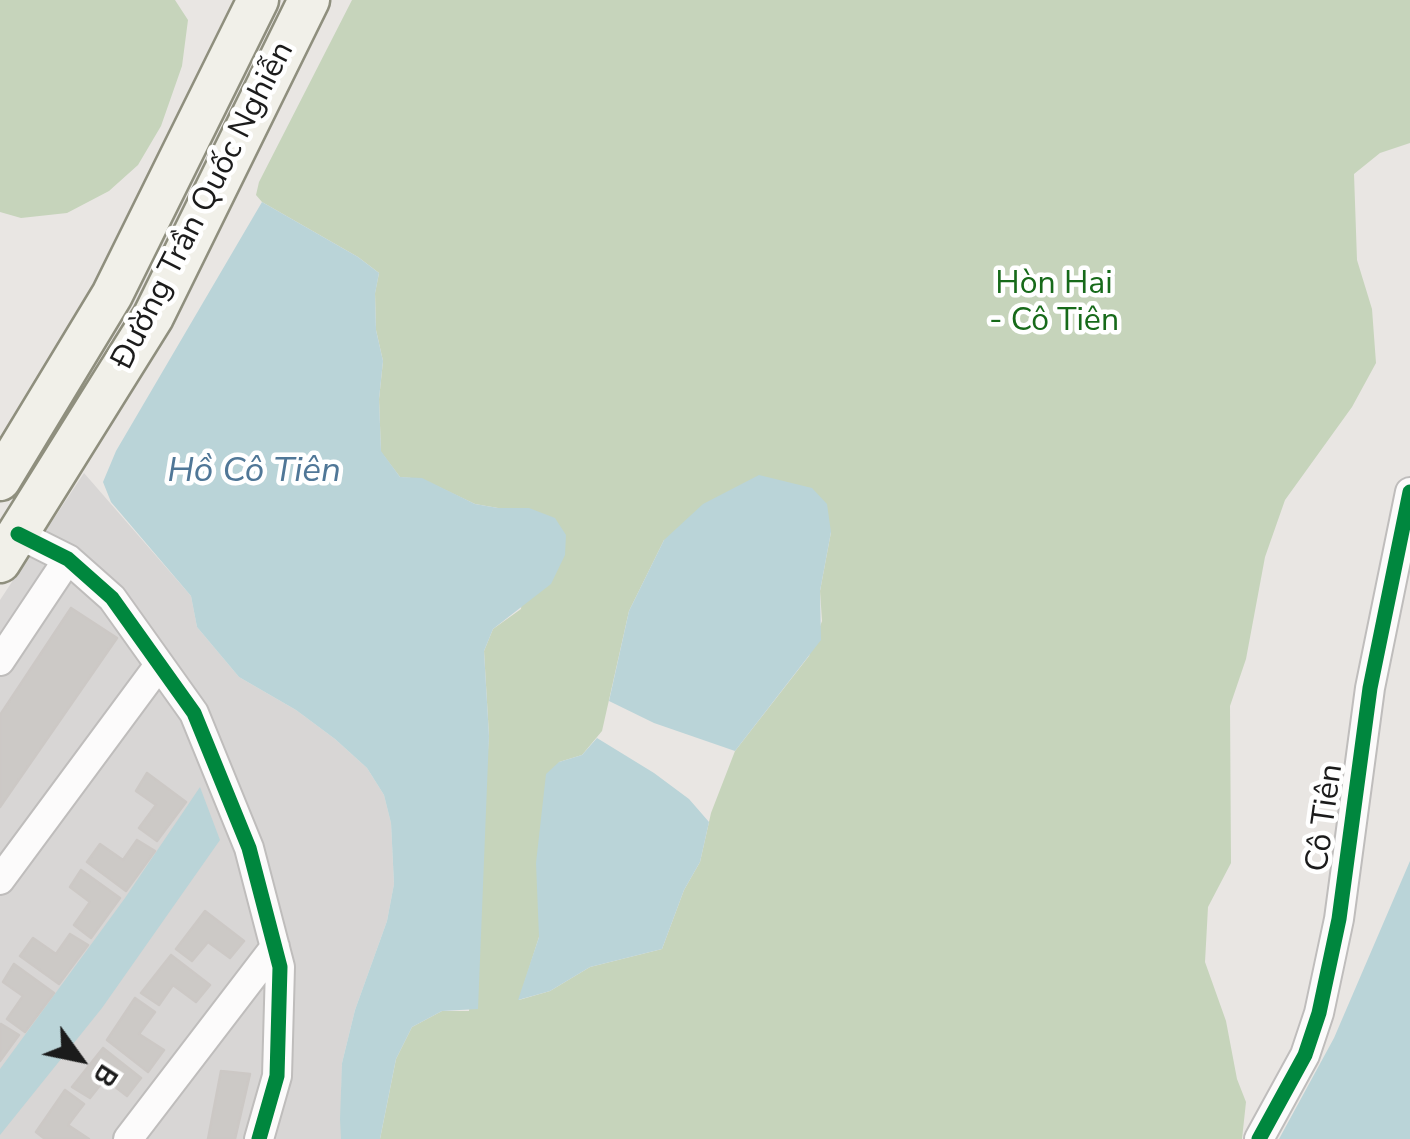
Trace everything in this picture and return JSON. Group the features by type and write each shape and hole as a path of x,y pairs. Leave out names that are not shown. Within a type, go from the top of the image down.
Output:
{"main road":[{"name":"Đường Trần Quốc Nghiễn","path":"0,480 112,295 258,0"},
{"name":"Đường Trần Quốc Nghiễn","path":"6,540 153,316 309,0"}],"street":[{"name":"Cô Tiên","path":"1259,1139 1305,1055 1319,1014 1340,920 1370,688 1410,492"},
{"path":"6,540 68,559 112,598 194,713 249,848 280,967 277,1076 259,1139"},
{"path":"0,661 68,559"},
{"path":"0,880 159,665"},
{"path":"128,1139 274,947"}],"shaded area":[{"path":"84,473 191,596 197,627 239,677 296,710 335,739 367,768 384,795 391,823 394,884 387,921 355,1010 342,1063 341,1139 0,1139 0,600"}],"green space":[{"path":"0,0 175,0 188,20 182,66 161,126 138,165 109,191 67,213 21,218 0,212"},
{"name":"Hòn Hai - Cô Tiên","path":"352,0 1410,0 1410,143 1380,153 1354,174 1357,260 1372,309 1376,363 1352,407 1285,500 1265,557 1246,659 1230,706 1231,863 1208,907 1205,962 1226,1021 1237,1079 1246,1102 1242,1139 380,1139 396,1059 412,1027 442,1011 469,1011 489,736 484,651 493,629 521,609 529,509 475,504 422,479 400,477 381,452 379,399 383,361 376,330 375,293 379,273 262,202 256,195 259,182","holes":["831,532 820,591 822,621 809,656 735,751 711,813 700,862 684,890 662,949 590,967 550,991 519,1000 539,937 559,762 582,755 602,731 629,611 664,540"]}],"water":[{"name":"Hồ Cô Tiên","path":"262,202 379,273 375,294 376,330 383,361 379,399 381,451 400,477 422,478 475,504 529,508 555,518 566,535 565,555 551,584 493,629 484,651 489,736 478,1009 442,1011 412,1027 396,1059 380,1139 341,1139 340,1119 342,1063 355,1010 387,921 394,884 391,823 384,795 367,768 335,739 296,710 239,677 197,627 191,596 111,502 103,482 116,451"},
{"path":"759,475 812,488 827,504 831,532 820,591 821,640 735,751 654,723 609,701 629,611 664,540 703,504"},
{"path":"597,738 689,799 709,822 700,862 684,890 662,949 590,967 550,991 518,1000 539,937 536,863 546,774 559,762 582,755"},
{"path":"200,787 220,840 102,1008 0,1135 0,1069 125,898"},
{"path":"1410,861 1410,1139 1279,1139 1334,1038"}],"building":[{"path":"71,608 117,638 0,807 0,715"},
{"path":"147,773 186,802 157,841 139,828 156,805 136,791"},
{"path":"137,840 155,851 126,891 87,862 100,844 123,860"},
{"path":"81,870 120,898 91,938 74,925 90,902 70,887"},
{"path":"205,911 244,941 230,958 208,942 192,961 176,949"},
{"path":"70,934 88,945 59,984 20,956 33,938 56,954"},
{"path":"171,955 210,985 196,1002 173,985 159,1005 141,993"},
{"path":"14,964 54,993 25,1032 7,1019 23,996 3,982"},
{"path":"135,998 155,1012 139,1034 164,1050 148,1072 107,1040"},
{"path":"0,1025 19,1035 0,1061"},
{"path":"103,1048 141,1078 127,1096 105,1079 90,1098 72,1087"},
{"path":"221,1071 250,1074 235,1139 208,1139"},
{"path":"65,1090 84,1104 68,1125 89,1139 45,1139 36,1132"}],"cycle path":[{"path":"1259,1139 1305,1055 1319,1013 1339,919 1370,688 1410,492"},
{"path":"18,534 68,559 112,598 194,713 249,848 280,967 277,1076 259,1139"}]}
